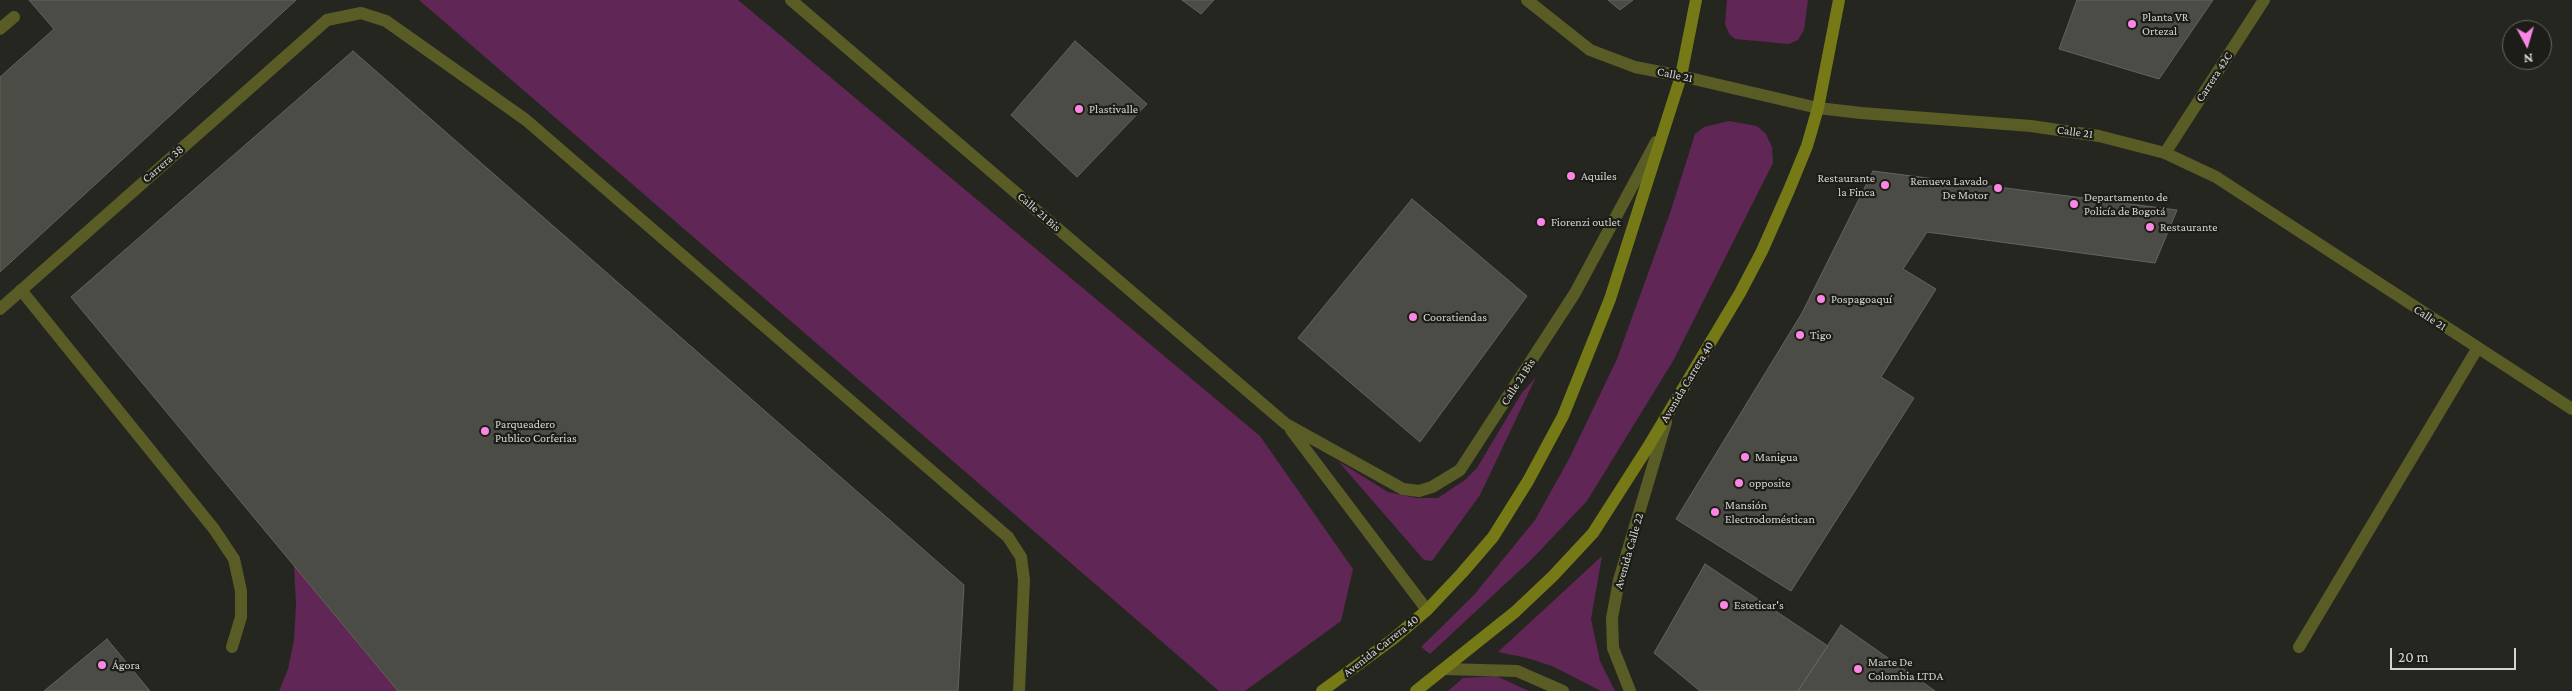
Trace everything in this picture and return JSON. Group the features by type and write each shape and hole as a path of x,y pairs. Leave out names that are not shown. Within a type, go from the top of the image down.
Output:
{"main road":[{"name":"Avenida Carrera 40","path":"1322,691 1393,639 1427,610 1462,574 1492,537 1528,481 1563,416 1610,299 1682,76 1696,0"},
{"name":"Avenida Carrera 40","path":"1416,691 1521,606 1593,533 1669,412 1740,293 1762,251 1808,146 1818,108 1839,0"}],"street":[{"name":"Calle 21 Bis","path":"791,0 1286,424 1403,489 1419,491 1432,487 1460,470 1575,293 1668,121"},
{"name":"Calle 21","path":"1527,0 1590,50 1634,67 1682,76 1818,108 1869,114 2031,126 2099,136 2165,153 2216,177 2477,349 2572,409"},
{"name":"Carrera 42C","path":"2165,153 2264,0"},
{"name":"Carrera 38","path":"0,308 327,20 362,13 386,21 526,120 1008,537 1020,556 1024,580 1019,691"},
{"path":"0,29 14,18"},
{"path":"21,290 214,529 234,559 241,591 241,617 232,647"},
{"path":"2299,647 2477,349"},
{"name":"Avenida Calle 22","path":"1630,691 1613,648 1612,618 1619,580 1669,412"},
{"name":"Calle 21 Bis","path":"1286,424 1427,610"},
{"path":"1444,669 1517,671 1563,691"}],"shaded area":[{"path":"419,0 738,0 1260,436 1353,569 1341,621 1245,691 1219,691"},
{"path":"1727,0 1808,0 1804,30 1798,40 1789,44 1735,39 1729,34 1725,24"},
{"path":"1729,121 1757,126 1766,134 1772,147 1773,163 1673,361 1587,501 1532,559 1430,654 1421,647 1474,595 1535,520 1569,459 1617,359 1671,210 1695,134 1704,127"},
{"path":"1536,377 1480,495 1432,561 1424,560 1338,461 1388,492 1416,498 1438,498 1465,480 1477,468 1521,394"},
{"path":"1602,556 1591,619 1600,661 1615,691 1601,691 1552,666 1498,652"},
{"path":"294,565 398,691 279,691 288,669 294,640 296,605"},
{"path":"1496,676 1529,691 1448,691 1463,678"}],"building":[{"path":"29,0 296,0 0,272 0,77 54,29"},
{"path":"1182,0 1214,0 1201,14"},
{"path":"1608,0 1633,0 1620,10"},
{"name":"Planta VR Ortezal","path":"2077,0 2213,0 2159,79 2059,49"},
{"name":"Plastivalle","path":"1075,41 1147,104 1077,177 1011,115"},
{"name":"Parqueadero Publico Corferias","path":"353,51 964,585 958,691 398,691 71,297"},
{"path":"1873,171 2177,210 2155,263 1927,232 1903,269 1936,289 1881,377 1914,398 1791,591 1676,519 1802,313"},
{"name":"Cooratiendas","path":"1412,199 1527,296 1420,442 1298,338"},
{"name":"Esteticar's","path":"1705,564 1828,646 1798,691 1700,691 1654,653"},
{"name":"Marte De Colombia LTDA","path":"1841,625 1935,691 1798,691"},
{"name":"Ágora","path":"107,639 150,691 44,691"}],"place":[{"name":"Planta VR Ortezal","path":"2132,24"},
{"name":"Plastivalle","path":"1079,109"},
{"name":"Aquiles","path":"1571,176"},
{"name":"Restaurante la Finca","path":"1885,185"},
{"name":"Renueva Lavado De Motor","path":"1998,188"},
{"name":"Departamento de Policía de Bogotá","path":"2074,204"},
{"name":"Fiorenzi outlet","path":"1541,222"},
{"name":"Restaurante","path":"2150,227"},
{"name":"Pospagoaquí","path":"1821,299"},
{"name":"Cooratiendas","path":"1413,317"},
{"name":"Tigo","path":"1800,335"},
{"name":"Parqueadero Publico Corferias","path":"485,431"},
{"name":"Manigua","path":"1745,457"},
{"name":"opposite","path":"1739,483"},
{"name":"Mansión Electrodoméstican","path":"1715,512"},
{"name":"Esteticar's","path":"1724,605"},
{"name":"Ágora","path":"102,665"},
{"name":"Marte De Colombia LTDA","path":"1858,669"}]}
